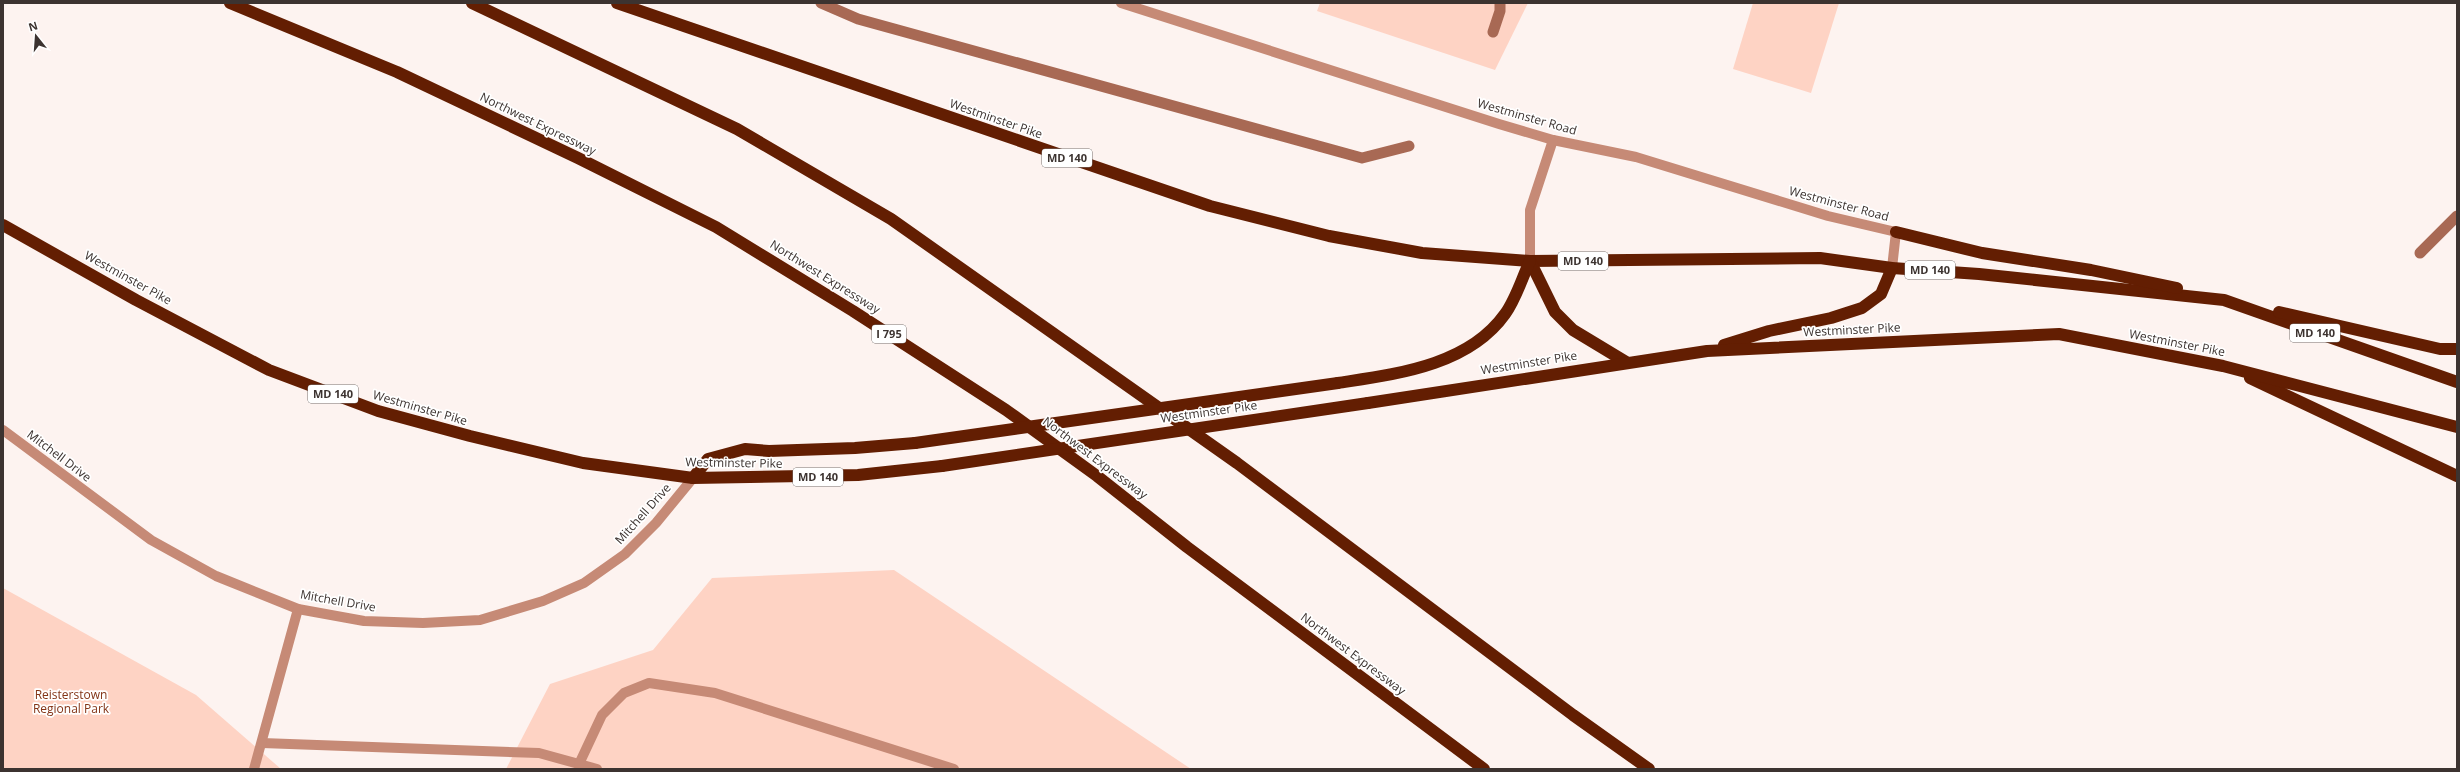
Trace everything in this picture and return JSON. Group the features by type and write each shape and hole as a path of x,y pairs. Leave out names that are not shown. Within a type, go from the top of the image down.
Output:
{"highway":[{"name":"Northwest Expressway","path":"230,3 397,72 578,158 716,227 834,298 1006,410 1097,476 1187,547 1484,769"},
{"path":"472,3 737,129 892,219 1237,463 1573,715 1649,769"},
{"name":"Westminster Pike","path":"617,3 1210,206 1329,236 1422,253 1530,261 1820,258 1892,268 1979,274 2224,300 2457,382"},
{"name":"Westminster Pike","path":"3,224 136,300 270,370 378,411 470,436 583,463 693,478 858,475 942,466 1707,351 2059,334 2224,366 2457,427"},
{"path":"1896,232 1982,253 2091,270 2440,350 2457,349"},
{"path":"1530,261 1555,312 1573,330 1626,362"},
{"path":"693,478 708,459 745,449 768,451 855,448 915,443 1400,373 1450,356 1483,338 1505,313 1530,261"},
{"path":"1707,351 1769,331 1831,318 1862,308 1881,294 1892,268"},
{"path":"2224,366 2457,476"}],"street":[{"name":"Westminster Road","path":"1121,3 1553,140 1636,157 1828,216 1896,232 1892,268"},
{"path":"1530,261 1530,210 1553,140"},
{"name":"Mitchell Drive","path":"3,430 151,540 216,576 298,609 364,621 423,623 480,620 543,601 584,583 625,554 656,523 693,478"},
{"path":"254,769 298,609"},
{"path":"579,764 602,715 624,694 649,683 715,693 954,769"},
{"path":"262,743 539,753 597,769"}],"green space":[{"path":"1320,3 1528,3 1495,70 1317,11"},
{"path":"1753,3 1839,3 1811,93 1733,69"},
{"path":"894,570 1191,769 506,769 550,684 653,650 712,578"},
{"name":"Reisterstown Regional Park","path":"3,588 196,695 281,769 3,769"}],"waterway":[{"path":"821,3 858,19 1362,158 1409,146"},
{"path":"1493,32 1500,11 1500,3"},
{"path":"2420,253 2457,216"}]}
